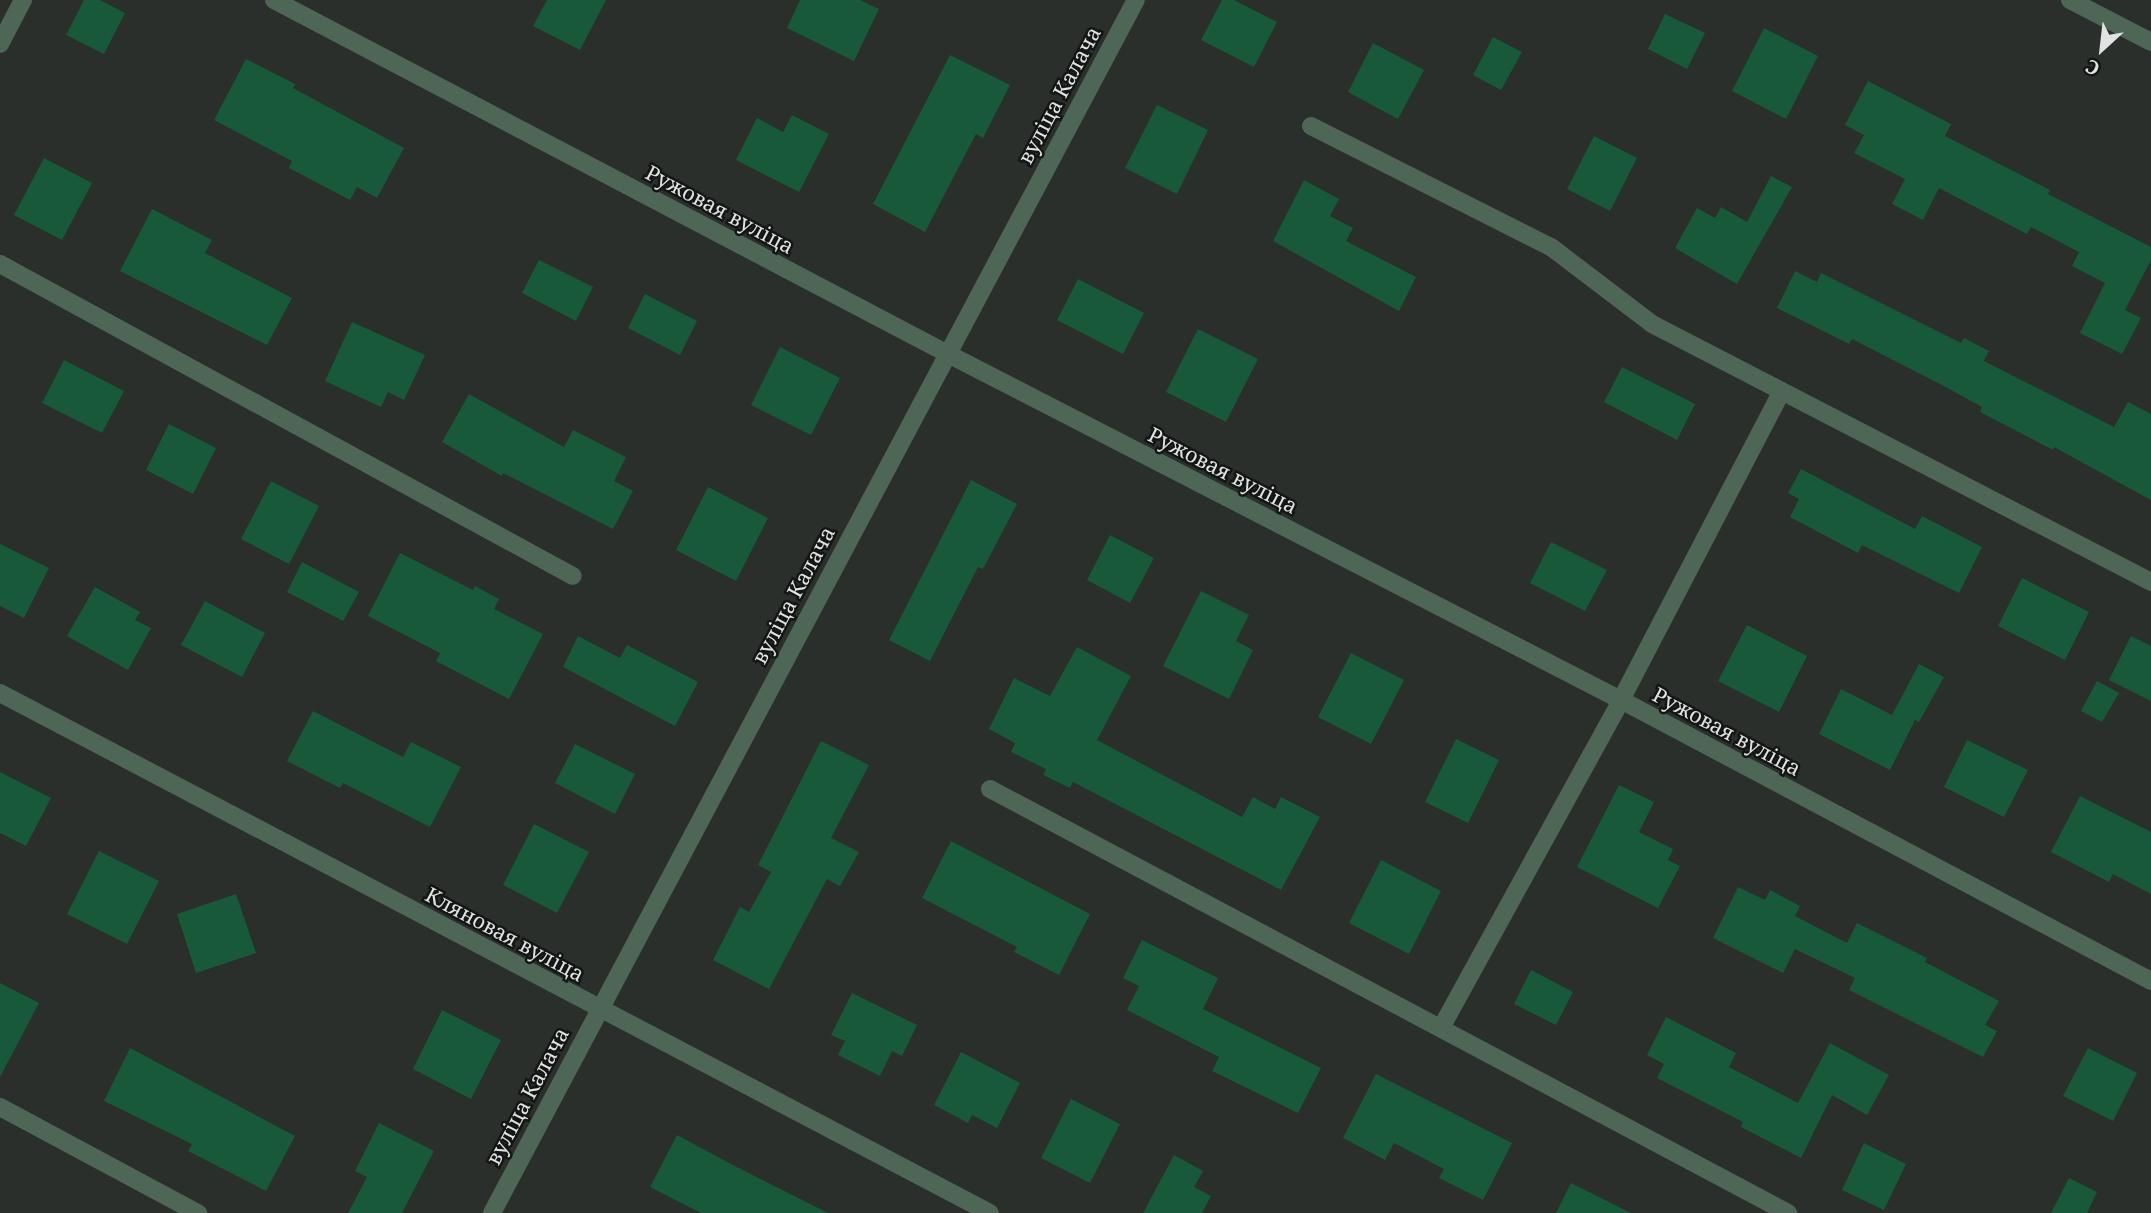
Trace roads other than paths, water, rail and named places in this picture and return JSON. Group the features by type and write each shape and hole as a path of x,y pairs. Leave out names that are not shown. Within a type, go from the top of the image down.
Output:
{"street":[{"path":"0,44 23,0"},
{"name":"Ружовая вуліца","path":"274,0 948,354 1621,700 2151,981"},
{"name":"вуліца Калача","path":"492,1213 1136,0"},
{"path":"2070,0 2151,42"},
{"path":"1311,126 1551,247 1652,324 2151,582"},
{"path":"0,264 573,576"},
{"path":"1441,1028 1621,700 1782,391"},
{"name":"Кляновая вуліца","path":"0,693 990,1213"},
{"path":"990,789 1788,1213"},
{"path":"0,1107 198,1213"}]}
